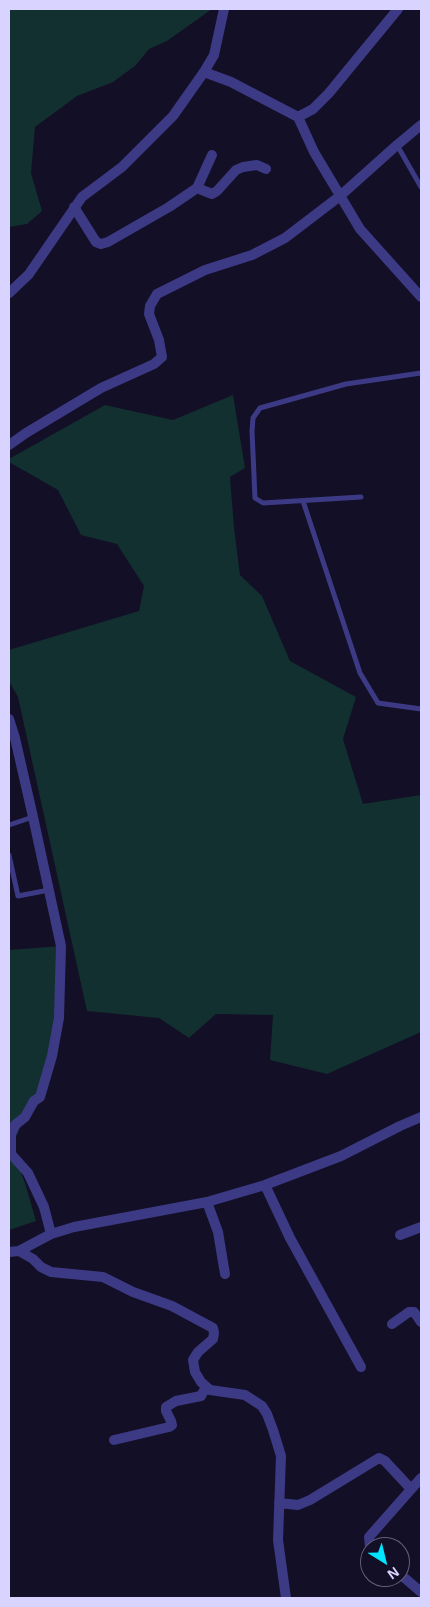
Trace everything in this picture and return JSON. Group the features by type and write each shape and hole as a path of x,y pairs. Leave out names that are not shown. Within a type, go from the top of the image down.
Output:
{"street":[{"path":"9,293 29,274 82,197 122,167 173,116 214,55 224,9"},
{"path":"298,118 313,109 329,93 398,9"},
{"path":"204,72 231,82 298,118 360,229 421,297"},
{"path":"9,446 26,433 101,388 154,364 162,356 159,340 149,314 150,306 157,294 205,270 252,255 286,238 340,196 421,125"},
{"path":"74,207 96,242 101,244 108,242 197,188 212,155"},
{"path":"197,188 212,194 236,170 249,165 257,165 266,169"},
{"path":"9,719 15,738 61,946 59,1018 52,1056 40,1097 34,1101 25,1117 15,1125 11,1135 11,1154 28,1173 44,1207 51,1234"},
{"path":"14,1251 51,1234 208,1202 265,1184 341,1156 421,1117"},
{"path":"265,1184 290,1238 361,1367"},
{"path":"208,1202 218,1232 225,1274"},
{"path":"400,1235 421,1227"},
{"path":"14,1251 33,1259 40,1267 51,1272 103,1277 133,1292 172,1306 213,1328 213,1339 198,1352 193,1360 195,1372 206,1387 215,1391 245,1394 262,1406 267,1414 281,1456 278,1540 286,1598"},
{"path":"392,1324 409,1312 414,1312 421,1322"},
{"path":"114,1440 169,1428 172,1425 166,1407 176,1402 201,1396 206,1387"},
{"path":"279,1503 298,1505 310,1500 379,1458 385,1461 411,1489"},
{"path":"368,1537 421,1478"},
{"path":"410,1583 421,1592"}],"lane":[{"path":"397,145 421,187"},
{"path":"361,497 263,503 255,498 253,418 260,408 346,384 421,373"},
{"path":"303,500 360,673 378,703 421,709"},
{"path":"9,825 33,817"},
{"path":"9,855 18,896 49,890"}],"green space":[{"path":"9,9 212,9 167,41 149,49 135,66 113,82 77,96 35,127 31,173 42,211 27,224 9,227"},
{"path":"233,395 245,468 230,477 240,575 262,596 290,661 356,697 343,739 363,804 421,795 421,1032 327,1074 270,1060 273,1015 216,1014 189,1038 159,1018 87,1011 18,697 9,681 9,650 139,611 144,586 117,544 81,535 58,490 9,462 9,459 105,405 173,420"},
{"path":"61,946 59,1018 34,1101 11,1146 25,1183 36,1221 9,1230 9,950"}]}
